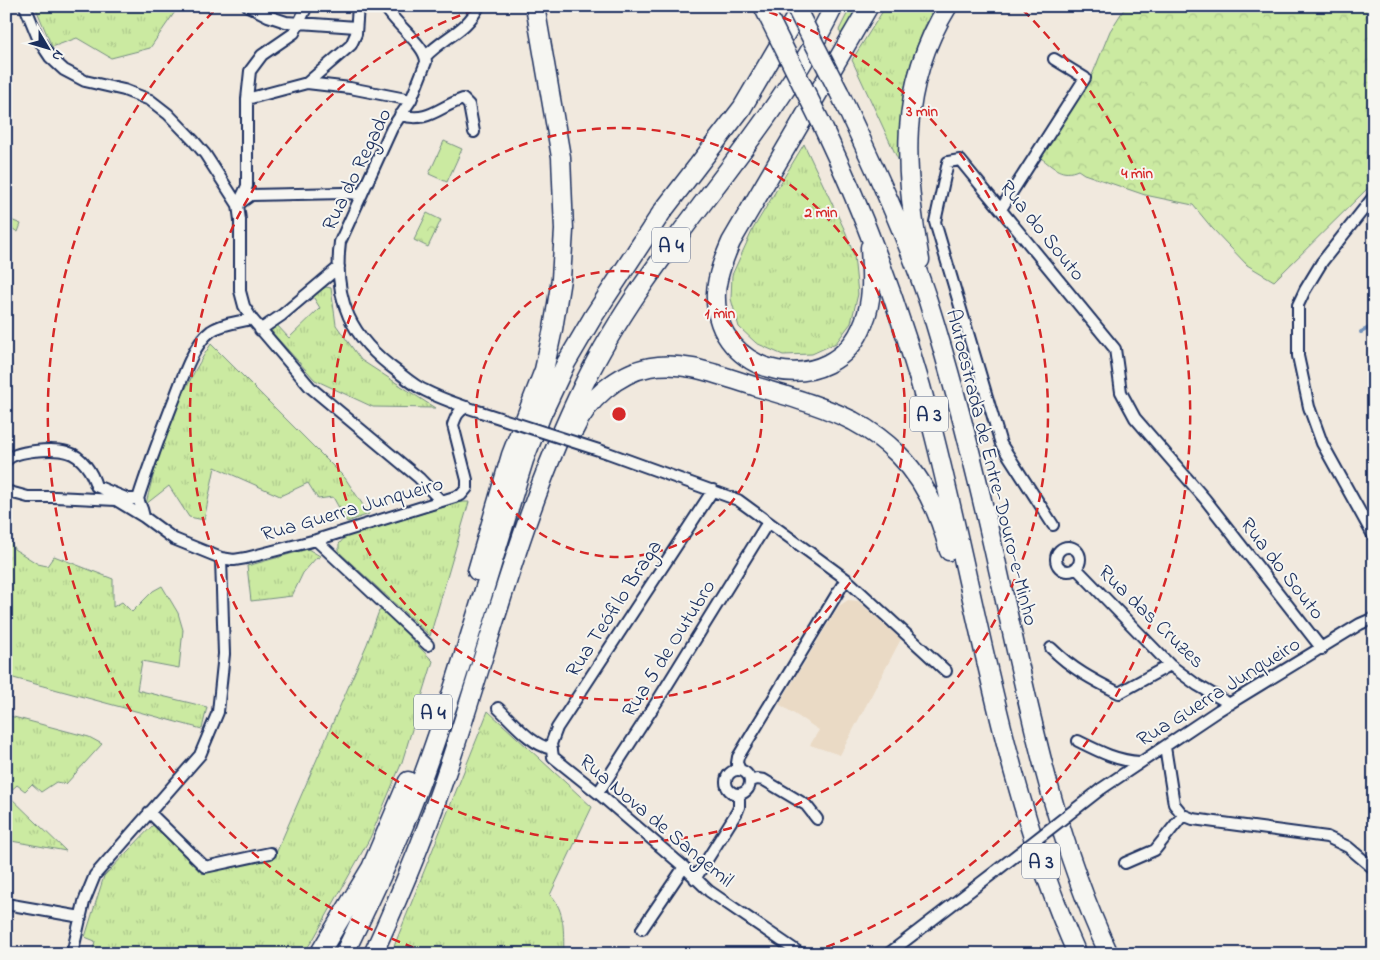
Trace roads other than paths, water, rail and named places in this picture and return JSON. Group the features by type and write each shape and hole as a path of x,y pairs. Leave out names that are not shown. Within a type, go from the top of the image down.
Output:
{"highway":[{"name":"A 4","path":"319,954 370,868 402,799 443,683 511,455 544,370 558,303 564,230 563,182 558,133 535,6"},
{"name":"A 3","path":"763,6 841,166 891,289 909,341 934,432 985,660 1026,816 1057,906 1077,954"},
{"name":"Autoestrada de Entre-Douro-e-Minho","path":"795,6 839,92 889,204 927,300 961,417 1038,748 1069,850 1109,954"},
{"name":"A 4","path":"344,954 375,892 409,814 451,693 524,460 542,414 566,363 593,317 662,212 742,108 802,6"},
{"name":"A 4","path":"373,954 436,804 535,500 585,383 616,327 674,240 721,181 771,113 803,64 834,6"},
{"path":"869,6 736,234 721,266 716,292 717,306 719,319 730,341 749,359 774,370 808,371 830,363 841,356 857,337 869,307 871,291 870,237"},
{"path":"927,300 908,183 908,130 913,97 923,58 948,6"},
{"path":"535,500 547,494 580,417 614,382 631,373 650,367 682,366 820,407 855,422 885,442 899,454 923,485 942,522 960,590 972,596"}],"street":[{"path":"25,6 38,38 50,57 64,70 85,82 139,95 156,105 168,114 205,154 238,205 240,220 240,291 244,306 252,319 310,387 419,478 440,500"},
{"path":"248,6 286,22 356,27"},
{"path":"238,205 247,186 246,99 248,76 254,63 262,55 291,36 308,6"},
{"path":"307,83 351,45 356,34 358,6"},
{"path":"385,6 390,16 426,56 438,44 464,28 479,6"},
{"name":"Rua do Regado","path":"426,56 426,62 411,100 392,128 340,242 341,295 352,325 378,357 424,391 467,407"},
{"path":"1001,209 1085,78 1054,59"},
{"path":"246,99 307,83 350,88 411,100"},
{"path":"400,115 410,118 420,117 439,112 455,101 463,99 469,105 474,132"},
{"name":"Rua do Souto","path":"1053,525 1001,444 935,222 948,162 960,160 1115,349 1121,392 1135,418 1205,499 1322,649"},
{"path":"238,205 251,195 362,194"},
{"path":"1374,196 1322,262 1305,290 1298,305 1298,356 1309,407 1322,443 1374,537"},
{"path":"260,330 339,267"},
{"path":"144,517 138,499 150,462 182,380 201,341 212,330 224,325 252,319"},
{"path":"467,407 608,453 738,500 846,579 946,671"},
{"name":"Rua Guerra Junqueiro","path":"6,491 28,498 55,497 116,500 144,517 174,540 221,558 234,560 246,558 316,540 461,495 467,488 467,480 453,425 460,410 467,407"},
{"path":"6,461 16,455 33,451 67,452 78,458 86,466 92,474 96,486 128,499 138,499"},
{"name":"Rua Teófilo Braga","path":"552,749 553,737 560,724 713,490"},
{"name":"Rua 5 de Outubro","path":"598,793 768,522"},
{"path":"316,540 428,645"},
{"path":"72,954 87,893 95,874 200,755 218,712 224,654 221,558"},
{"name":"Rua das Cruzes","path":"1076,568 1170,665 1197,685 1230,704"},
{"path":"740,770 737,763 738,757 846,579"},
{"name":"Rua Guerra Junqueiro","path":"1078,740 1114,758 1127,762 1140,762 1360,624 1374,618"},
{"path":"1051,648 1067,664 1119,692 1170,665"},
{"name":"Rua Nova de Sangemil","path":"498,708 536,743 545,748 552,749 553,757 684,867 708,891 801,954"},
{"path":"1165,747 1174,804 1183,815 1192,819 1327,837 1348,847 1374,869"},
{"path":"888,954 1101,789 1140,762"},
{"path":"736,770 748,774 751,781 746,792 739,795 728,790 726,782 729,774 736,770"},
{"path":"751,781 757,779 764,780 806,805 817,819"},
{"path":"694,879 737,812 739,795"},
{"path":"149,812 205,867 270,853"},
{"path":"1125,863 1155,850 1183,815"},
{"path":"642,928 684,867"},
{"path":"6,904 81,917"}],"waterway":[{"path":"1361,332 1369,328 1374,321"}]}
